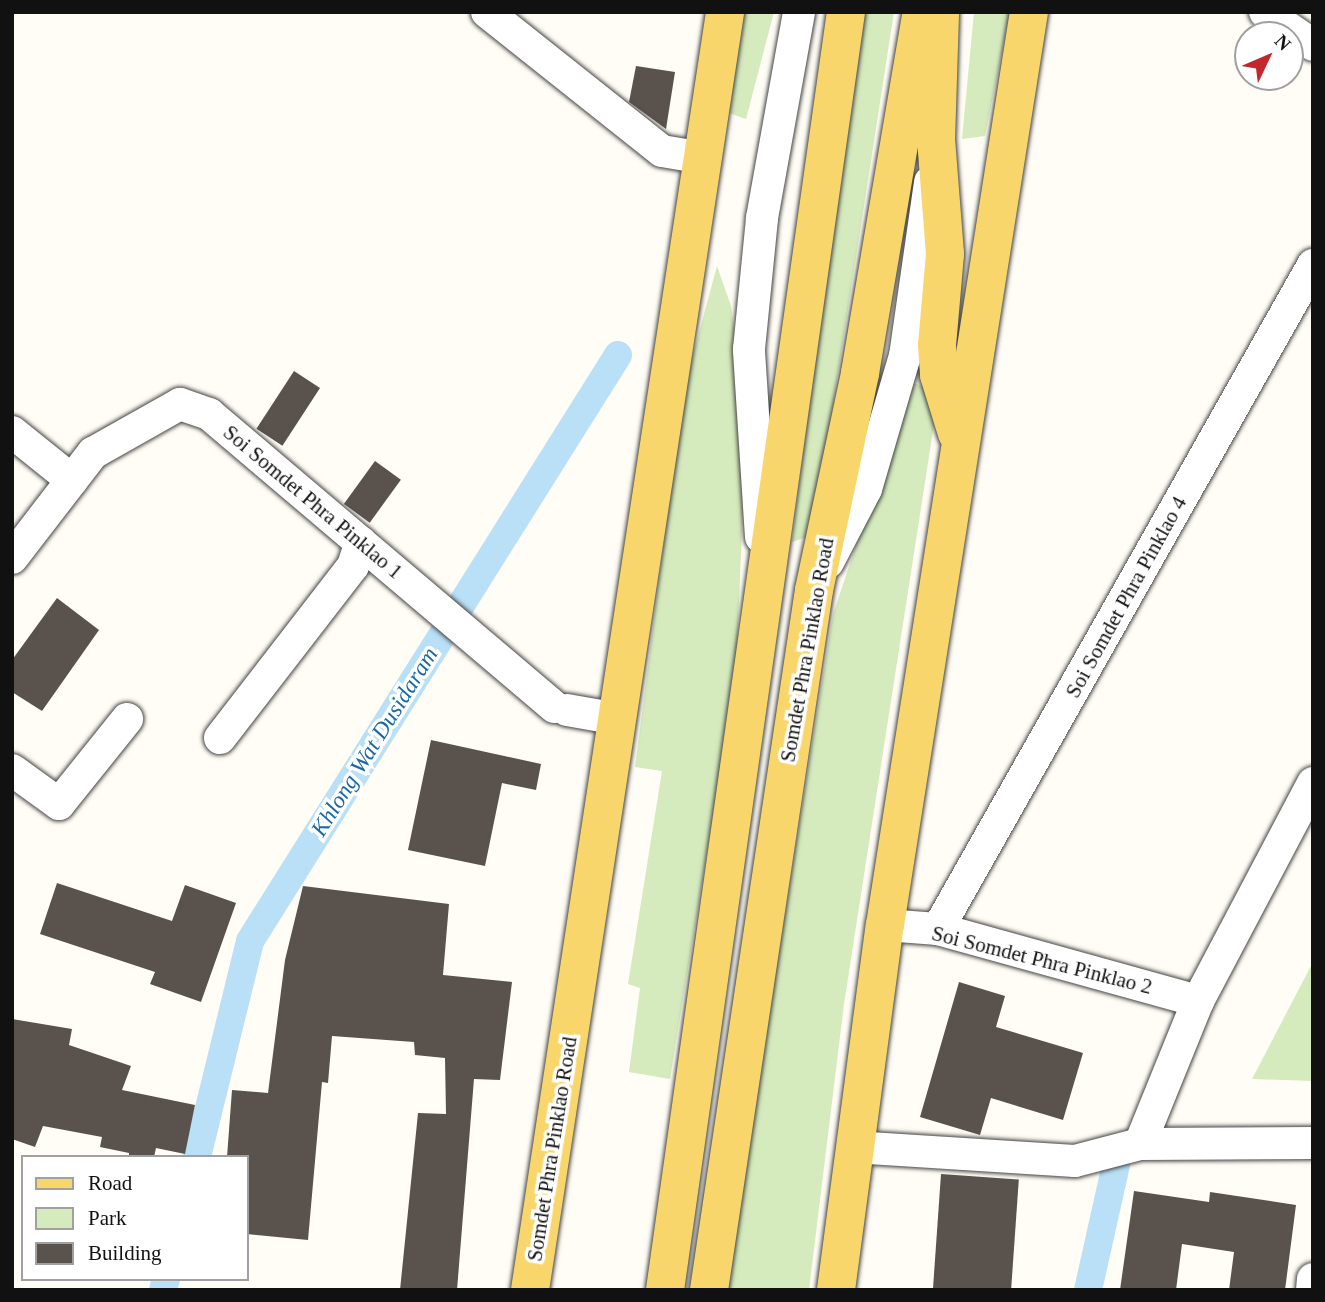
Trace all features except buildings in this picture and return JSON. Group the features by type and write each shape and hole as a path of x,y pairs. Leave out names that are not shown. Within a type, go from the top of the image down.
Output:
{"main road":[{"name":"Somdet Phra Pinklao Road","path":"530,1290 725,12"},
{"path":"666,1290 846,12"},
{"name":"Somdet Phra Pinklao Road","path":"709,1290 814,590 860,373 922,12"},
{"path":"940,12 936,139 945,254 939,365 960,442"},
{"path":"835,1290 885,925 1029,12"}],"street":[{"path":"486,12 662,152 703,158"},
{"path":"765,602 743,227 771,50 782,12"},
{"path":"749,349 762,218 799,12"},
{"path":"1265,12 1313,46"},
{"path":"814,590 866,489 905,356 936,139"},
{"name":"Soi Somdet Phra Pinklao 4","path":"939,929 1313,265"},
{"name":"Soi Somdet Phra Pinklao 1","path":"14,553 93,453 180,404 209,414 461,628 561,708 618,719"},
{"path":"12,432 72,480"},
{"path":"220,738 353,566 361,542"},
{"path":"12,770 59,804 127,719"},
{"path":"1140,1144 1198,1001 1313,783"},
{"name":"Soi Somdet Phra Pinklao 2","path":"885,925 939,929 1198,1001"},
{"path":"853,1147 1076,1161 1140,1144 1313,1143"},
{"path":"1312,1290 1313,1279"}],"green space":[{"path":"738,12 774,12 746,119 726,112"},
{"path":"864,12 894,12 813,535 792,542 834,205"},
{"path":"974,12 1010,12 985,136 962,139"},
{"path":"717,266 731,306 737,348 743,504 736,674 670,1079 629,1072 640,988 628,984 662,771 635,767 684,388"},
{"path":"911,382 939,392 844,1004 809,1290 725,1290 833,614"},
{"path":"1313,962 1313,1081 1252,1079"}],"waterway":[{"name":"Khlong Wat Dusidaram","path":"197,1155 250,941 618,355"},
{"path":"1088,1290 1118,1156"},
{"name":"Khlong Wat Dusidaram","path":"163,1290 165,1281"}]}
